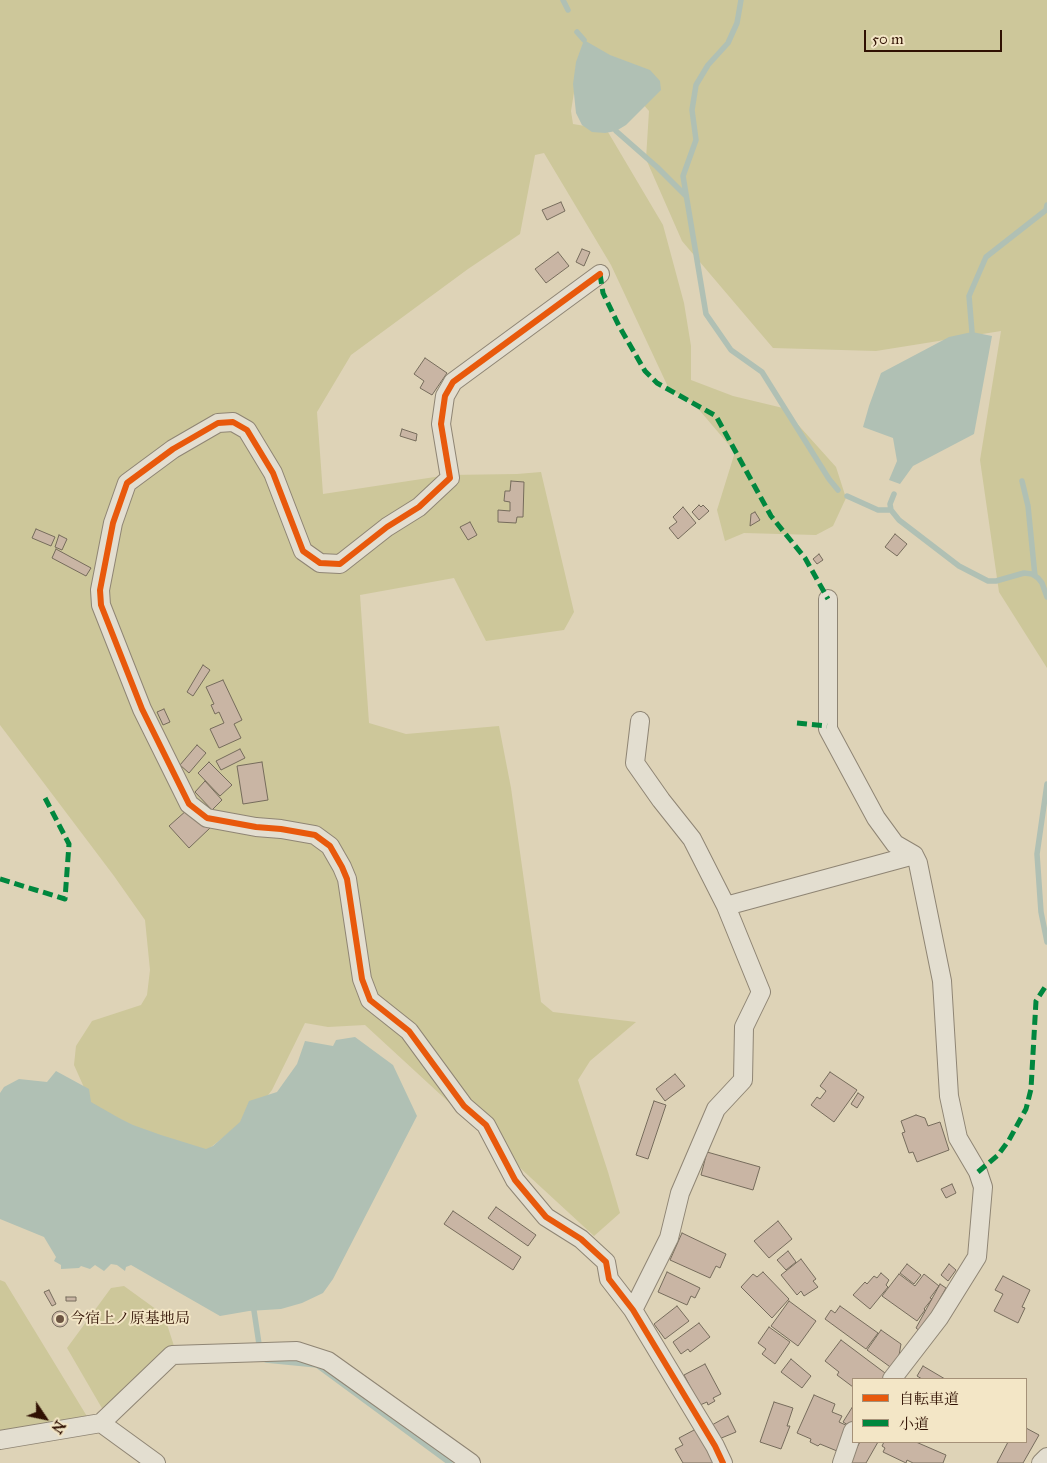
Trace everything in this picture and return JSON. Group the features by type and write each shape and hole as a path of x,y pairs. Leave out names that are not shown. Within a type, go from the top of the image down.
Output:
{"street":[{"path":"600,274 453,382 445,396 441,424 450,478 419,507 387,527 340,564 320,563 303,552 273,473 247,430 233,422 218,423 173,449 127,482 113,523 100,590 101,605 138,700 189,804 207,818 314,835 330,846 347,879 362,979 370,1000 409,1031 464,1106 486,1126 514,1180 546,1216 581,1239 606,1262 609,1278 633,1310 715,1446 723,1463"},
{"path":"828,599 828,729 876,818 895,844 914,855 918,864 942,981 948,1096 958,1138 978,1172 983,1187 977,1257 939,1318 893,1378"},
{"path":"633,1310 669,1238 680,1192 716,1109 743,1080 744,1027 761,992 726,906 692,839 635,763 640,721"},
{"path":"726,906 914,855"},
{"path":"0,1440 101,1423 172,1355 297,1351 328,1361 472,1463"},
{"path":"101,1423 156,1463"},
{"path":"842,1463 852,1434"},
{"path":"1041,1463 1047,1457"}],"shaded area":[{"path":"0,0 1047,0 1047,668 999,592 980,460 1001,331 876,351 773,348 682,241 646,159 649,111 626,85 576,80 571,111 573,124 605,127 663,225 684,303 691,346 691,380 733,396 783,408 836,467 846,498 833,526 816,535 744,533 725,541 717,510 735,452 695,405 669,389 611,265 544,153 535,155 520,234 468,269 351,355 317,412 323,494 448,475 541,472 574,612 564,630 486,641 454,578 360,595 369,723 406,734 499,726 511,788 541,1002 553,1012 636,1022 590,1061 578,1080 620,1213 594,1236 365,1025 328,1027 305,1023 272,1090 253,1114 206,1151 130,1126 91,1103 74,1065 76,1046 92,1021 141,1005 147,995 150,970 145,920 0,725"},
{"path":"584,40 610,55 650,70 660,81 661,90 626,125 616,131 605,133 592,132 582,125 576,113 573,84 576,62"},
{"path":"972,332 992,336 974,434 913,466 900,484 889,480 897,461 893,438 863,427 881,373 949,337"},
{"path":"355,1037 393,1065 417,1116 333,1279 323,1293 302,1303 281,1309 249,1311 220,1316 131,1265 126,1267 125,1271 117,1265 111,1264 104,1271 95,1265 90,1269 81,1266 79,1268 61,1269 61,1265 54,1261 56,1257 44,1237 0,1219 0,1093 4,1087 19,1079 47,1082 56,1071 89,1089 91,1102 119,1118 161,1135 206,1149 213,1146 240,1122 249,1101 277,1092 297,1064 305,1041 333,1046 336,1040"},
{"path":"0,1280 5,1282 88,1418 0,1435"},
{"path":"124,1286 164,1315 174,1346 103,1410 67,1348 111,1288"}],"building":[{"path":"561,202 565,211 547,220 542,210"},
{"path":"582,249 590,252 584,266 576,262"},
{"path":"558,252 569,266 546,283 535,269"},
{"path":"425,358 447,373 432,395 420,388 424,381 414,374"},
{"path":"402,429 417,434 416,441 400,436"},
{"path":"511,481 524,482 523,517 517,517 516,523 498,522 498,510 510,511 510,502 504,501 505,491 510,491"},
{"path":"699,505 701,507 703,505 709,511 699,520 692,512"},
{"path":"683,507 696,523 678,539 669,528 677,522 673,517"},
{"path":"755,512 760,520 750,526 751,514"},
{"path":"470,522 477,535 468,540 460,527"},
{"path":"36,529 55,537 51,546 32,538"},
{"path":"895,534 907,544 897,556 885,547"},
{"path":"59,535 67,539 62,550 55,547"},
{"path":"56,549 91,568 86,576 52,558"},
{"path":"819,554 823,560 817,564 813,559"},
{"path":"203,665 210,670 193,696 187,692"},
{"path":"223,680 242,720 234,724 241,738 219,748 210,729 224,723 219,712 215,714 211,705 214,704 206,687"},
{"path":"164,709 170,722 163,725 157,712"},
{"path":"197,745 206,753 189,773 180,765"},
{"path":"240,749 245,758 221,770 216,761"},
{"path":"209,762 232,785 220,796 198,773"},
{"path":"262,762 268,800 243,804 237,766"},
{"path":"205,781 222,800 212,810 195,792"},
{"path":"187,810 202,826 205,823 210,828 189,848 169,826"},
{"path":"830,1072 857,1090 834,1122 811,1105 817,1097 820,1099 826,1091 820,1086"},
{"path":"675,1074 685,1086 665,1101 656,1089"},
{"path":"858,1093 864,1097 857,1108 851,1104"},
{"path":"654,1101 666,1105 648,1159 636,1155"},
{"path":"916,1115 925,1118 928,1126 940,1122 949,1150 917,1162 913,1152 909,1153 902,1133 905,1132 901,1121"},
{"path":"707,1152 760,1167 753,1190 701,1175"},
{"path":"952,1184 956,1193 946,1198 941,1189"},
{"path":"496,1207 536,1235 528,1246 488,1218"},
{"path":"453,1211 521,1257 513,1270 444,1224"},
{"path":"778,1221 792,1239 769,1258 754,1241"},
{"path":"682,1233 726,1254 720,1268 716,1266 710,1278 670,1260"},
{"path":"788,1251 796,1262 786,1270 777,1260"},
{"path":"801,1259 816,1279 813,1281 818,1287 804,1296 801,1291 797,1295 781,1275"},
{"path":"907,1264 921,1275 914,1284 900,1273"},
{"path":"949,1264 956,1270 948,1281 941,1275"},
{"path":"667,1272 700,1288 695,1298 691,1296 687,1305 658,1292"},
{"path":"763,1272 789,1299 772,1318 741,1287 753,1274 757,1277"},
{"path":"881,1273 889,1280 886,1285 888,1287 870,1309 853,1295 865,1282 867,1284 874,1276 877,1278"},
{"path":"899,1274 915,1286 924,1274 939,1286 917,1321 882,1296"},
{"path":"1003,1276 1030,1290 1022,1307 1025,1308 1018,1323 994,1311 1003,1294 995,1290"},
{"path":"940,1284 946,1288 921,1332 916,1328"},
{"path":"49,1290 56,1304 52,1306 44,1292"},
{"path":"66,1297 76,1297 76,1301 66,1301"},
{"path":"789,1301 816,1321 798,1346 771,1326"},
{"path":"677,1306 689,1321 665,1339 654,1324"},
{"path":"840,1306 878,1333 866,1349 825,1319 831,1310 835,1313"},
{"name":"今宿上ノ原基地局","path":"57,1311 63,1311 68,1316 66,1325 57,1327 52,1322 52,1316"},
{"path":"699,1323 710,1337 690,1352 688,1349 681,1354 673,1342"},
{"path":"769,1327 790,1342 775,1364 762,1354 766,1349 758,1343"},
{"path":"881,1330 901,1344 898,1361 893,1369 867,1350"},
{"path":"841,1340 889,1376 888,1378 852,1378 852,1386 837,1375 839,1372 825,1361"},
{"path":"791,1359 811,1376 802,1388 781,1372"},
{"path":"705,1364 721,1394 713,1398 715,1401 708,1405 707,1402 700,1405 684,1375"},
{"path":"923,1366 943,1378 920,1378 917,1376"},
{"path":"814,1395 835,1404 832,1412 842,1416 839,1422 848,1426 837,1451 820,1444 818,1446 810,1442 811,1439 797,1433"},
{"path":"774,1402 793,1408 787,1426 790,1426 781,1449 760,1442"},
{"path":"852,1408 852,1427 843,1422"},
{"path":"728,1416 736,1432 719,1439 712,1425"},
{"path":"696,1429 715,1463 683,1463 675,1449 683,1445 679,1438"},
{"path":"1027,1429 1039,1435 1023,1463 997,1463 1007,1443 1027,1443"},
{"path":"859,1443 877,1443 866,1463 848,1463"},
{"path":"884,1443 918,1443 946,1455 943,1463 913,1463 907,1460 906,1463 883,1452 885,1448 882,1446"}],"waterway":[{"path":"563,0 568,10"},
{"path":"741,0 737,23 728,43 708,65 696,85 692,110 696,140 683,176 706,314 731,350 762,372 829,479 838,490"},
{"path":"577,32 584,40"},
{"path":"616,131 657,167 686,196"},
{"path":"972,332 969,296 986,257 1046,210 1047,205"},
{"path":"1022,481 1028,506 1035,576"},
{"path":"894,494 890,504 891,510 899,520 959,566 988,581 996,581 1024,573 1032,574 1042,583 1047,597"},
{"path":"847,496 878,510 891,510"},
{"path":"1047,784 1037,854 1041,912 1047,942"},
{"path":"253,1304 259,1344"},
{"path":"266,1360 317,1365 450,1463"}],"marked path":[{"path":"600,274 603,293 619,326 645,371 657,383 716,416 771,516 805,558 828,599"},
{"path":"797,723 827,726"},
{"path":"0,879 65,899 69,844 44,796"},
{"path":"978,1172 998,1155 1009,1140 1026,1109 1031,1089 1036,1001 1047,984"}],"cycle path":[{"path":"600,274 453,382 445,396 441,424 450,478 419,507 387,527 340,564 320,563 303,551 273,473 247,430 233,422 218,423 173,449 127,483 113,523 100,590 101,605 142,709 189,804 207,818 315,835 330,846 347,879 362,979 370,1000 409,1031 464,1106 486,1125 515,1180 546,1217 581,1239 606,1262 609,1279 633,1310 715,1446 723,1463"}],"place":[{"name":"今宿上ノ原基地局","path":"60,1319"}]}
